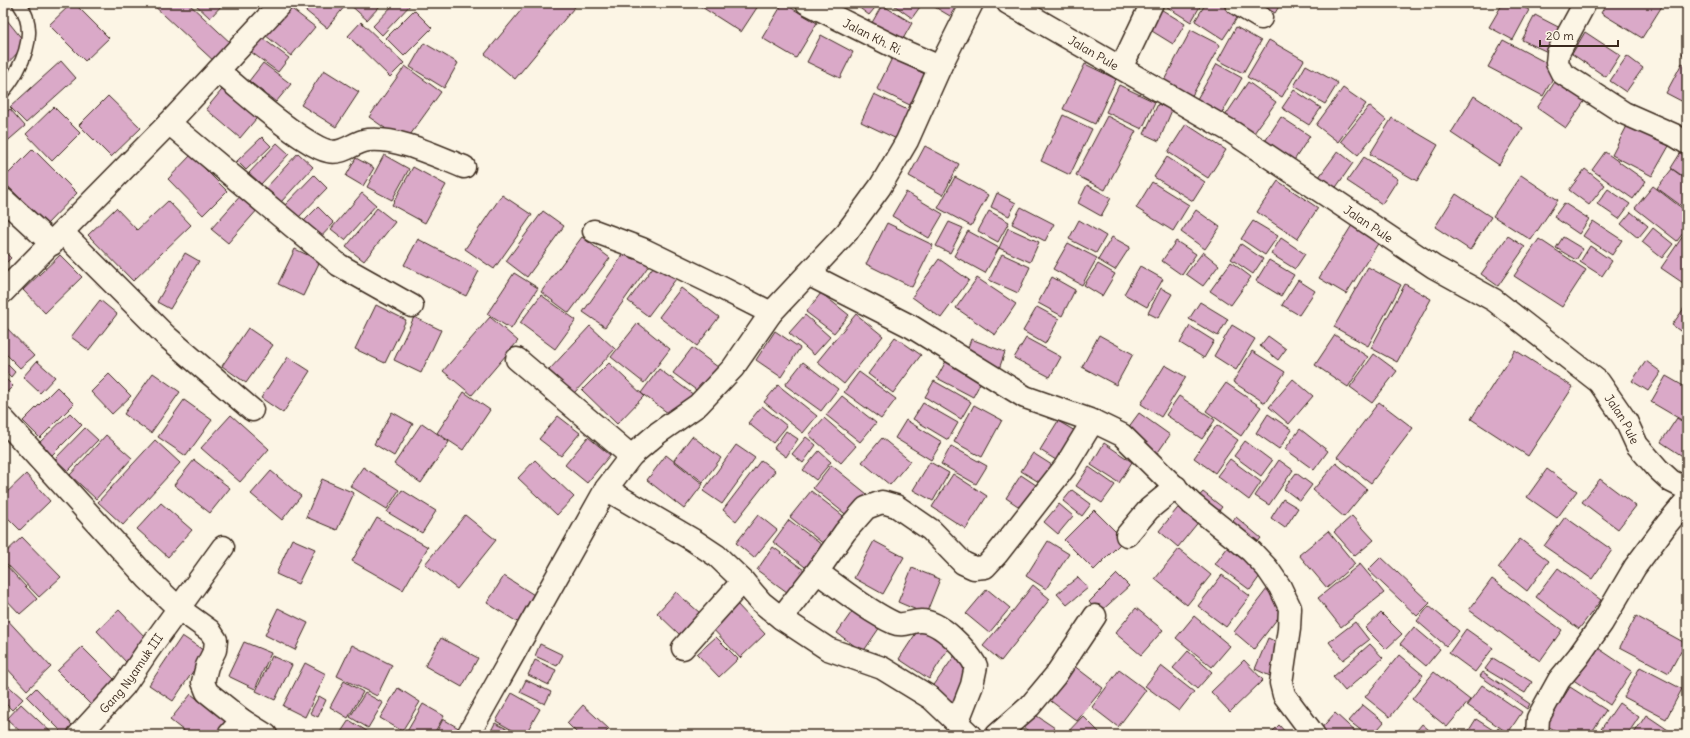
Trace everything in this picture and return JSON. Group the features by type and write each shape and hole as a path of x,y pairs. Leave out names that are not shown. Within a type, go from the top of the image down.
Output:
{"street":[{"path":"3,292 169,123 280,3"},
{"name":"Jalan Kh. Ri.","path":"807,3 902,51 940,67"},
{"path":"468,735 606,489 631,456 658,433 698,405 733,368 771,313 847,232 880,187 906,141 940,67 972,3"},
{"name":"Jalan Pule","path":"1008,3 1232,132 1434,267 1494,300 1599,382 1626,421 1637,446 1667,477 1687,489"},
{"path":"1121,68 1152,3"},
{"path":"1236,3 1261,18"},
{"path":"1585,3 1558,53 1557,63 1562,73 1624,113 1674,135 1687,143"},
{"path":"218,71 286,127 314,145 327,151 339,153 353,145 367,140 387,141 418,149 464,167"},
{"path":"169,123 339,265 412,306"},
{"path":"3,198 57,238 166,336 252,410"},
{"path":"594,231 642,249 771,313"},
{"path":"808,274 912,327 1025,397 1093,421 1122,435 1176,486 1192,504 1250,551 1267,568 1280,587 1290,608 1289,629 1281,683 1284,695 1314,735"},
{"path":"517,359 631,456"},
{"path":"781,618 817,572 845,532 866,508 882,502 896,506 931,530 962,563 974,568 985,566 997,554 1065,467 1093,421"},
{"path":"7,430 148,579 178,608 210,631 216,640 215,650 207,666 203,682 207,692 235,728 266,735"},
{"path":"1127,535 1149,509 1176,486"},
{"path":"606,489 693,540 717,556 743,581 761,602 781,618 828,649 882,668 931,698 963,729"},
{"path":"1536,735 1538,718 1559,680 1578,657 1602,623 1635,568 1667,524 1687,500"},
{"name":"Gang Nyamuk III","path":"79,735 124,686 223,546"},
{"path":"817,572 886,619 905,625 922,621 931,624 945,632 963,647 976,666 963,729"},
{"path":"683,648 743,581"},
{"path":"996,735 1035,700 1055,676 1095,616"}],"lane":[{"path":"3,91 9,86 23,60 29,42 29,27 23,9 19,3"}],"building":[{"path":"72,3 74,3 109,38 85,61 49,25"},
{"path":"151,3 188,3 233,45 216,63"},
{"path":"194,3 224,3 210,18"},
{"path":"296,3 340,3 345,6 327,28"},
{"path":"348,3 377,3 380,6 367,20"},
{"path":"395,3 412,3 382,35 373,26"},
{"path":"527,3 578,3 515,79 485,54"},
{"path":"760,3 741,32 697,4"},
{"path":"783,3 817,23 796,58 762,38"},
{"path":"853,3 879,3 869,15"},
{"path":"891,3 920,3 922,4 912,18"},
{"path":"928,3 958,3 950,16"},
{"path":"1165,3 1202,3 1191,22 1164,5"},
{"path":"1206,3 1220,3 1239,15 1223,39 1195,21"},
{"path":"1258,3 1281,3 1275,13"},
{"path":"1503,3 1516,3 1529,10 1513,40 1489,27"},
{"path":"1607,3 1664,3 1642,38 1601,13"},
{"path":"882,5 912,23 899,46 869,28"},
{"path":"288,6 315,27 291,56 265,35"},
{"path":"1159,8 1185,24 1173,44 1147,28"},
{"path":"414,10 432,28 404,56 386,38"},
{"path":"3,15 26,44 3,68"},
{"path":"1535,15 1566,31 1554,55 1522,40"},
{"path":"361,22 404,63 390,77 348,36"},
{"path":"1236,27 1261,41 1243,73 1218,60"},
{"path":"1191,30 1220,45 1189,101 1161,86"},
{"path":"1585,32 1620,55 1606,77 1572,54"},
{"path":"821,35 853,52 840,78 807,62"},
{"path":"262,38 289,58 278,72 251,52"},
{"path":"1269,40 1304,60 1282,97 1247,77"},
{"path":"1503,40 1558,69 1543,96 1488,67"},
{"path":"424,43 458,63 444,88 410,67"},
{"path":"1687,46 1687,57 1682,54"},
{"path":"1627,56 1643,68 1626,92 1610,81"},
{"path":"892,58 931,77 916,108 877,89"},
{"path":"61,61 76,78 26,123 10,107"},
{"path":"263,63 291,84 276,102 249,81"},
{"path":"1682,63 1687,66 1687,104 1666,93"},
{"path":"1085,64 1116,79 1095,124 1063,109"},
{"path":"1217,64 1242,78 1222,113 1197,99"},
{"path":"1306,65 1338,83 1325,104 1294,86"},
{"path":"405,66 441,92 405,142 369,117"},
{"path":"324,70 359,92 336,127 301,105"},
{"path":"1559,76 1588,96 1566,128 1537,108"},
{"path":"1248,82 1276,102 1252,136 1225,116"},
{"path":"226,85 261,113 240,138 206,109"},
{"path":"1119,85 1155,102 1142,129 1106,112"},
{"path":"1343,88 1366,104 1338,142 1316,125"},
{"path":"1294,90 1321,108 1309,125 1282,108"},
{"path":"874,94 914,113 901,141 861,122"},
{"path":"108,96 141,128 111,157 79,125"},
{"path":"1474,96 1523,128 1499,165 1451,133"},
{"path":"1158,104 1172,110 1159,141 1144,134"},
{"path":"1369,106 1386,120 1358,155 1341,141"},
{"path":"54,107 80,133 52,161 26,134"},
{"path":"10,109 25,126 3,145 3,115"},
{"path":"1063,115 1092,129 1070,175 1041,161"},
{"path":"1107,116 1136,131 1105,190 1076,175"},
{"path":"1281,117 1310,136 1289,168 1260,149"},
{"path":"1392,118 1438,145 1417,181 1370,154"},
{"path":"1186,124 1226,150 1208,178 1168,152"},
{"path":"1628,124 1669,146 1652,176 1612,155"},
{"path":"262,137 271,146 246,170 237,161"},
{"path":"277,143 289,154 261,184 249,173"},
{"path":"1686,144 1687,145 1687,179 1671,168"},
{"path":"925,146 959,164 943,195 909,176"},
{"path":"33,149 77,193 46,225 3,181 3,179"},
{"path":"1338,151 1353,163 1332,193 1316,181"},
{"path":"1605,152 1646,181 1633,199 1592,170"},
{"path":"3,153 8,159 3,164"},
{"path":"298,153 313,167 281,202 266,188"},
{"path":"191,155 227,191 203,215 168,179"},
{"path":"384,155 409,169 392,200 367,187"},
{"path":"1167,157 1205,182 1193,201 1154,177"},
{"path":"1364,157 1398,179 1382,204 1347,181"},
{"path":"356,158 374,168 363,186 346,176"},
{"path":"413,167 446,185 425,223 392,205"},
{"path":"1585,169 1605,185 1589,205 1569,190"},
{"path":"1672,169 1687,180 1687,210 1657,188"},
{"path":"314,175 327,188 297,219 284,206"},
{"path":"1521,175 1558,200 1531,240 1493,216"},
{"path":"955,177 988,195 971,226 938,208"},
{"path":"1278,181 1318,208 1297,239 1257,212"},
{"path":"1152,182 1189,205 1173,231 1136,208"},
{"path":"1087,185 1111,198 1101,216 1078,203"},
{"path":"1653,186 1687,212 1687,228 1677,241 1635,208"},
{"path":"1608,189 1630,204 1619,219 1597,204"},
{"path":"906,192 943,214 929,238 892,216"},
{"path":"243,193 259,208 228,243 211,229"},
{"path":"362,193 376,205 345,240 331,229"},
{"path":"997,193 1016,203 1009,216 991,207"},
{"path":"1456,194 1491,217 1470,250 1435,227"},
{"path":"502,195 532,215 494,269 465,249"},
{"path":"168,201 191,225 133,281 88,235 116,208 137,230"},
{"path":"1564,203 1589,219 1579,234 1554,217"},
{"path":"318,207 334,223 317,241 301,224"},
{"path":"1021,207 1054,224 1045,241 1012,224"},
{"path":"377,208 395,222 364,261 346,247"},
{"path":"1196,210 1220,227 1205,249 1181,232"},
{"path":"543,211 564,226 527,277 506,261"},
{"path":"989,211 1009,222 998,242 978,231"},
{"path":"1631,212 1648,226 1638,238 1621,224"},
{"path":"1079,220 1106,236 1096,253 1069,239"},
{"path":"1253,221 1278,236 1265,255 1241,239"},
{"path":"1593,221 1622,240 1612,255 1583,236"},
{"path":"949,222 963,228 950,253 936,246"},
{"path":"887,223 933,245 912,287 866,264"},
{"path":"1352,225 1379,242 1346,294 1319,278"},
{"path":"1008,228 1039,242 1030,262 999,248"},
{"path":"1653,228 1673,244 1662,258 1642,242"},
{"path":"968,231 999,248 985,273 954,256"},
{"path":"1685,233 1687,235 1686,285 1661,268"},
{"path":"1508,236 1525,247 1498,286 1481,274"},
{"path":"582,237 610,258 569,313 541,292"},
{"path":"1112,237 1130,247 1115,270 1098,260"},
{"path":"1563,237 1583,249 1576,260 1556,248"},
{"path":"1281,238 1305,254 1295,269 1271,254"},
{"path":"418,239 479,271 466,296 404,265"},
{"path":"1539,239 1586,270 1562,307 1514,276"},
{"path":"1176,241 1196,254 1182,275 1162,261"},
{"path":"1068,243 1097,258 1082,285 1053,269"},
{"path":"1241,244 1263,259 1253,274 1231,259"},
{"path":"630,245 652,261 605,327 583,312"},
{"path":"1590,246 1612,261 1602,276 1580,262"},
{"path":"295,249 320,261 303,296 278,284"},
{"path":"3,250 11,258 3,266"},
{"path":"1203,252 1219,265 1203,286 1186,274"},
{"path":"185,253 199,261 170,309 157,302"},
{"path":"1002,254 1030,267 1018,293 989,280"},
{"path":"60,255 82,277 45,313 23,290"},
{"path":"659,259 679,275 648,316 628,301"},
{"path":"939,259 969,280 941,318 912,297"},
{"path":"1269,260 1294,275 1281,296 1256,281"},
{"path":"1231,262 1251,277 1231,305 1210,291"},
{"path":"1098,264 1115,274 1102,296 1084,285"},
{"path":"1140,266 1163,279 1147,307 1124,294"},
{"path":"1368,267 1401,285 1368,346 1334,327"},
{"path":"514,273 538,288 511,329 487,314"},
{"path":"1052,277 1075,290 1062,316 1038,303"},
{"path":"977,278 1016,304 995,335 956,308"},
{"path":"1298,280 1315,291 1299,315 1282,305"},
{"path":"1405,284 1431,299 1397,362 1371,348"},
{"path":"681,288 719,317 697,346 659,317"},
{"path":"1161,288 1172,294 1158,318 1148,313"},
{"path":"821,293 849,315 834,333 806,312"},
{"path":"541,295 576,320 555,349 520,323"},
{"path":"100,300 117,314 89,350 71,337"},
{"path":"1200,302 1228,319 1218,336 1189,319"},
{"path":"1687,304 1687,336 1672,325"},
{"path":"376,305 406,320 385,363 355,349"},
{"path":"1037,307 1059,319 1045,344 1023,331"},
{"path":"856,314 883,336 844,384 817,362"},
{"path":"805,315 830,337 814,355 789,333"},
{"path":"414,317 441,330 421,373 394,360"},
{"path":"490,317 518,341 472,395 443,371"},
{"path":"638,323 670,349 644,383 611,357"},
{"path":"3,324 34,356 20,368 3,351"},
{"path":"1232,325 1255,339 1236,370 1214,356"},
{"path":"590,326 615,349 574,393 549,370"},
{"path":"1190,326 1214,341 1204,358 1180,343"},
{"path":"248,328 273,345 246,383 222,366"},
{"path":"775,331 800,348 781,377 756,360"},
{"path":"1099,335 1133,354 1116,385 1082,367"},
{"path":"1335,335 1368,357 1348,387 1315,365"},
{"path":"1268,336 1286,349 1278,360 1260,346"},
{"path":"895,337 921,355 893,393 868,374"},
{"path":"1026,338 1061,357 1050,377 1014,358"},
{"path":"971,339 1005,352 999,369 965,356"},
{"path":"692,348 722,370 703,395 673,373"},
{"path":"1515,350 1573,387 1528,456 1471,419"},
{"path":"1252,351 1285,372 1265,403 1233,382"},
{"path":"1374,354 1397,371 1372,403 1350,387"},
{"path":"288,357 310,371 283,413 261,398"},
{"path":"3,360 15,372 11,377 3,369"},
{"path":"37,361 55,377 40,393 23,377"},
{"path":"946,361 982,380 973,397 937,378"},
{"path":"1646,361 1661,372 1648,391 1632,381"},
{"path":"803,362 838,389 821,411 785,385"},
{"path":"609,363 644,396 617,424 582,390"},
{"path":"1165,365 1186,377 1161,417 1141,404"},
{"path":"659,369 694,395 676,419 641,393"},
{"path":"859,372 896,399 881,419 844,392"},
{"path":"153,373 180,392 151,433 124,414"},
{"path":"109,374 131,396 112,414 91,392"},
{"path":"3,376 13,386 3,396"},
{"path":"1666,376 1687,388 1687,418 1685,422 1651,402"},
{"path":"1293,379 1313,396 1289,424 1269,407"},
{"path":"934,381 971,402 961,419 925,397"},
{"path":"1226,383 1261,407 1241,436 1206,411"},
{"path":"778,385 817,416 803,433 764,402"},
{"path":"57,387 74,404 40,438 23,421"},
{"path":"464,392 490,410 463,450 437,433"},
{"path":"842,396 876,423 860,442 826,415"},
{"path":"1179,396 1215,420 1202,439 1166,415"},
{"path":"184,400 212,420 186,456 158,437"},
{"path":"1379,402 1413,428 1371,483 1337,457"},
{"path":"923,403 958,423 948,440 913,419"},
{"path":"974,405 1002,420 982,457 954,442"},
{"path":"762,406 787,426 773,443 748,423"},
{"path":"392,412 413,424 394,456 374,444"},
{"path":"70,413 82,425 51,456 39,443"},
{"path":"1139,413 1170,435 1156,455 1125,432"},
{"path":"1268,414 1292,430 1279,449 1256,433"},
{"path":"231,415 269,449 240,482 201,448"},
{"path":"558,416 580,433 561,456 539,439"},
{"path":"824,418 856,446 841,463 809,435"},
{"path":"1677,418 1687,425 1687,459 1661,442"},
{"path":"906,420 942,442 931,460 895,438"},
{"path":"1058,421 1082,435 1064,465 1040,450"},
{"path":"422,423 449,442 421,483 394,464"},
{"path":"1217,425 1238,440 1215,473 1194,458"},
{"path":"85,428 98,440 68,471 55,459"},
{"path":"1300,429 1328,451 1314,470 1285,449"},
{"path":"786,431 798,439 786,457 774,448"},
{"path":"106,435 132,458 96,499 70,475"},
{"path":"692,436 721,458 703,482 674,460"},
{"path":"588,437 610,455 587,483 565,465"},
{"path":"806,437 816,445 803,463 792,454"},
{"path":"882,438 910,461 890,485 862,462"},
{"path":"155,440 180,463 123,525 98,502"},
{"path":"1245,441 1272,461 1261,476 1234,456"},
{"path":"1104,443 1132,462 1119,483 1091,465"},
{"path":"736,445 755,458 722,504 703,491"},
{"path":"951,446 987,466 976,484 941,464"},
{"path":"819,451 831,462 816,480 803,470"},
{"path":"1033,453 1058,469 1047,487 1021,471"},
{"path":"666,455 703,484 684,509 647,480"},
{"path":"1230,459 1261,482 1249,500 1217,476"},
{"path":"194,460 230,488 210,513 174,485"},
{"path":"535,460 574,497 557,515 518,478"},
{"path":"761,460 775,471 736,521 723,510"},
{"path":"1279,460 1293,470 1269,505 1255,496"},
{"path":"930,462 949,473 933,501 913,490"},
{"path":"1336,463 1367,489 1344,517 1313,490"},
{"path":"831,465 867,494 849,517 813,488"},
{"path":"363,467 399,490 387,509 350,486"},
{"path":"1089,467 1115,485 1102,503 1076,486"},
{"path":"1547,469 1577,491 1557,518 1527,497"},
{"path":"271,471 301,496 282,520 251,494"},
{"path":"1296,473 1312,485 1300,501 1284,489"},
{"path":"26,474 50,501 20,530 3,513 3,496"},
{"path":"953,474 987,496 966,529 932,507"},
{"path":"1021,475 1042,489 1027,512 1006,498"},
{"path":"322,479 354,493 337,530 306,517"},
{"path":"1600,479 1636,506 1618,529 1582,502"},
{"path":"402,490 436,511 422,533 387,512"},
{"path":"1072,490 1091,504 1082,516 1063,501"},
{"path":"811,491 846,518 825,545 790,517"},
{"path":"1203,492 1222,507 1214,517 1194,502"},
{"path":"1283,499 1298,508 1285,528 1271,518"},
{"path":"161,503 192,530 168,557 137,529"},
{"path":"1059,504 1073,516 1058,534 1044,522"},
{"path":"1181,504 1200,520 1178,547 1159,531"},
{"path":"1094,510 1124,540 1094,570 1064,540"},
{"path":"465,515 496,540 457,589 425,564"},
{"path":"758,515 777,530 754,558 736,543"},
{"path":"1352,516 1374,540 1355,556 1334,532"},
{"path":"1236,517 1261,538 1253,548 1228,528"},
{"path":"1565,517 1612,550 1592,579 1544,546"},
{"path":"377,518 428,547 403,590 352,561"},
{"path":"789,520 826,548 809,570 773,542"},
{"path":"1328,531 1355,564 1327,588 1299,555"},
{"path":"22,537 61,577 39,597 3,560 3,555"},
{"path":"292,539 315,549 298,584 276,574"},
{"path":"1520,539 1549,561 1527,591 1498,568"},
{"path":"874,541 904,557 883,594 854,578"},
{"path":"1048,541 1069,554 1046,589 1026,576"},
{"path":"1231,543 1265,569 1250,590 1215,564"},
{"path":"773,547 808,573 791,595 757,570"},
{"path":"1179,549 1211,575 1187,605 1155,579"},
{"path":"1381,557 1430,603 1417,616 1368,570"},
{"path":"5,564 37,599 20,614 3,596 3,565"},
{"path":"1360,564 1384,593 1341,627 1318,598"},
{"path":"912,568 940,579 926,614 898,602"},
{"path":"1558,568 1601,600 1579,629 1536,597"},
{"path":"1117,574 1129,586 1099,613 1089,602"},
{"path":"1222,575 1250,596 1226,627 1198,606"},
{"path":"504,576 539,598 522,625 487,603"},
{"path":"1078,577 1088,588 1067,605 1057,594"},
{"path":"1492,579 1562,630 1540,661 1469,610"},
{"path":"1033,585 1050,599 1001,661 983,646 1006,620"},
{"path":"987,589 1010,608 989,633 966,614"},
{"path":"1267,589 1287,606 1254,649 1234,632"},
{"path":"676,592 700,613 680,635 657,613"},
{"path":"858,603 884,621 863,652 837,633"},
{"path":"737,604 765,634 740,658 711,627"},
{"path":"1429,606 1459,631 1446,646 1417,621"},
{"path":"278,608 308,623 295,650 265,635"},
{"path":"1136,608 1163,630 1141,655 1115,633"},
{"path":"119,610 149,641 126,662 97,631"},
{"path":"1381,613 1402,634 1386,649 1365,628"},
{"path":"3,615 51,667 27,690 3,664"},
{"path":"1194,616 1230,646 1212,667 1176,638"},
{"path":"1636,616 1685,643 1669,673 1620,647"},
{"path":"1355,622 1369,640 1343,660 1329,642"},
{"path":"922,624 952,643 929,679 899,659"},
{"path":"1414,627 1440,649 1426,666 1400,644"},
{"path":"1466,629 1493,648 1475,672 1449,653"},
{"path":"182,636 206,652 173,701 149,685"},
{"path":"716,637 738,659 719,677 697,654"},
{"path":"441,638 478,658 462,687 425,666"},
{"path":"1268,638 1283,645 1270,676 1255,669"},
{"path":"244,642 271,653 255,689 228,676"},
{"path":"540,644 563,655 557,666 535,656"},
{"path":"1370,644 1383,658 1345,691 1333,677"},
{"path":"352,645 392,665 377,696 337,676"},
{"path":"1595,646 1632,671 1610,705 1572,679"},
{"path":"82,647 120,685 95,709 57,671"},
{"path":"1188,651 1212,672 1197,689 1173,668"},
{"path":"955,655 975,669 953,702 932,688"},
{"path":"1399,655 1423,675 1390,717 1365,697"},
{"path":"272,656 292,665 275,700 256,691"},
{"path":"1493,658 1532,682 1525,693 1485,669"},
{"path":"535,660 556,670 549,685 528,675"},
{"path":"1244,660 1263,680 1230,712 1211,692"},
{"path":"1069,662 1103,688 1077,721 1043,695"},
{"path":"305,663 326,674 305,717 283,706"},
{"path":"1161,666 1194,692 1179,711 1145,686"},
{"path":"1640,667 1682,689 1666,719 1624,697"},
{"path":"1119,670 1146,690 1118,727 1092,707"},
{"path":"1434,672 1470,700 1447,727 1412,699"},
{"path":"1483,672 1530,704 1527,709 1480,676"},
{"path":"526,680 551,692 545,704 520,692"},
{"path":"3,681 23,699 12,710 3,701"},
{"path":"344,681 363,692 348,718 330,707"},
{"path":"1482,685 1522,712 1508,733 1467,705"},
{"path":"1570,687 1606,710 1590,735 1563,735 1546,725"},
{"path":"36,688 75,728 68,735 65,735 27,697"},
{"path":"398,688 420,702 402,731 380,718"},
{"path":"365,693 383,703 368,728 350,717"},
{"path":"512,693 540,709 525,735 521,735 496,721"},
{"path":"191,694 232,727 225,735 189,735 170,720"},
{"path":"319,696 326,700 318,717 310,713"},
{"path":"1619,703 1639,717 1627,735 1597,735"},
{"path":"21,704 54,735 24,735 7,719"},
{"path":"423,704 444,716 433,735 405,735"},
{"path":"583,705 609,729 603,735 579,735 567,723"},
{"path":"1363,705 1384,722 1373,735 1367,735 1349,721"},
{"path":"1335,713 1359,735 1319,735 1317,733"},
{"path":"1034,714 1055,728 1049,735 1034,735 1023,727"},
{"path":"1646,715 1674,734 1633,735"},
{"path":"1083,716 1102,735 1065,735"},
{"path":"443,719 462,730 460,735 435,735"},
{"path":"1476,719 1493,730 1489,735 1466,735"},
{"path":"349,720 373,735 339,735"},
{"path":"495,723 519,735 489,735"},
{"path":"1422,724 1435,735 1413,735"},
{"path":"1279,725 1288,735 1269,735"},
{"path":"1498,728 1507,735 1494,735"}]}
